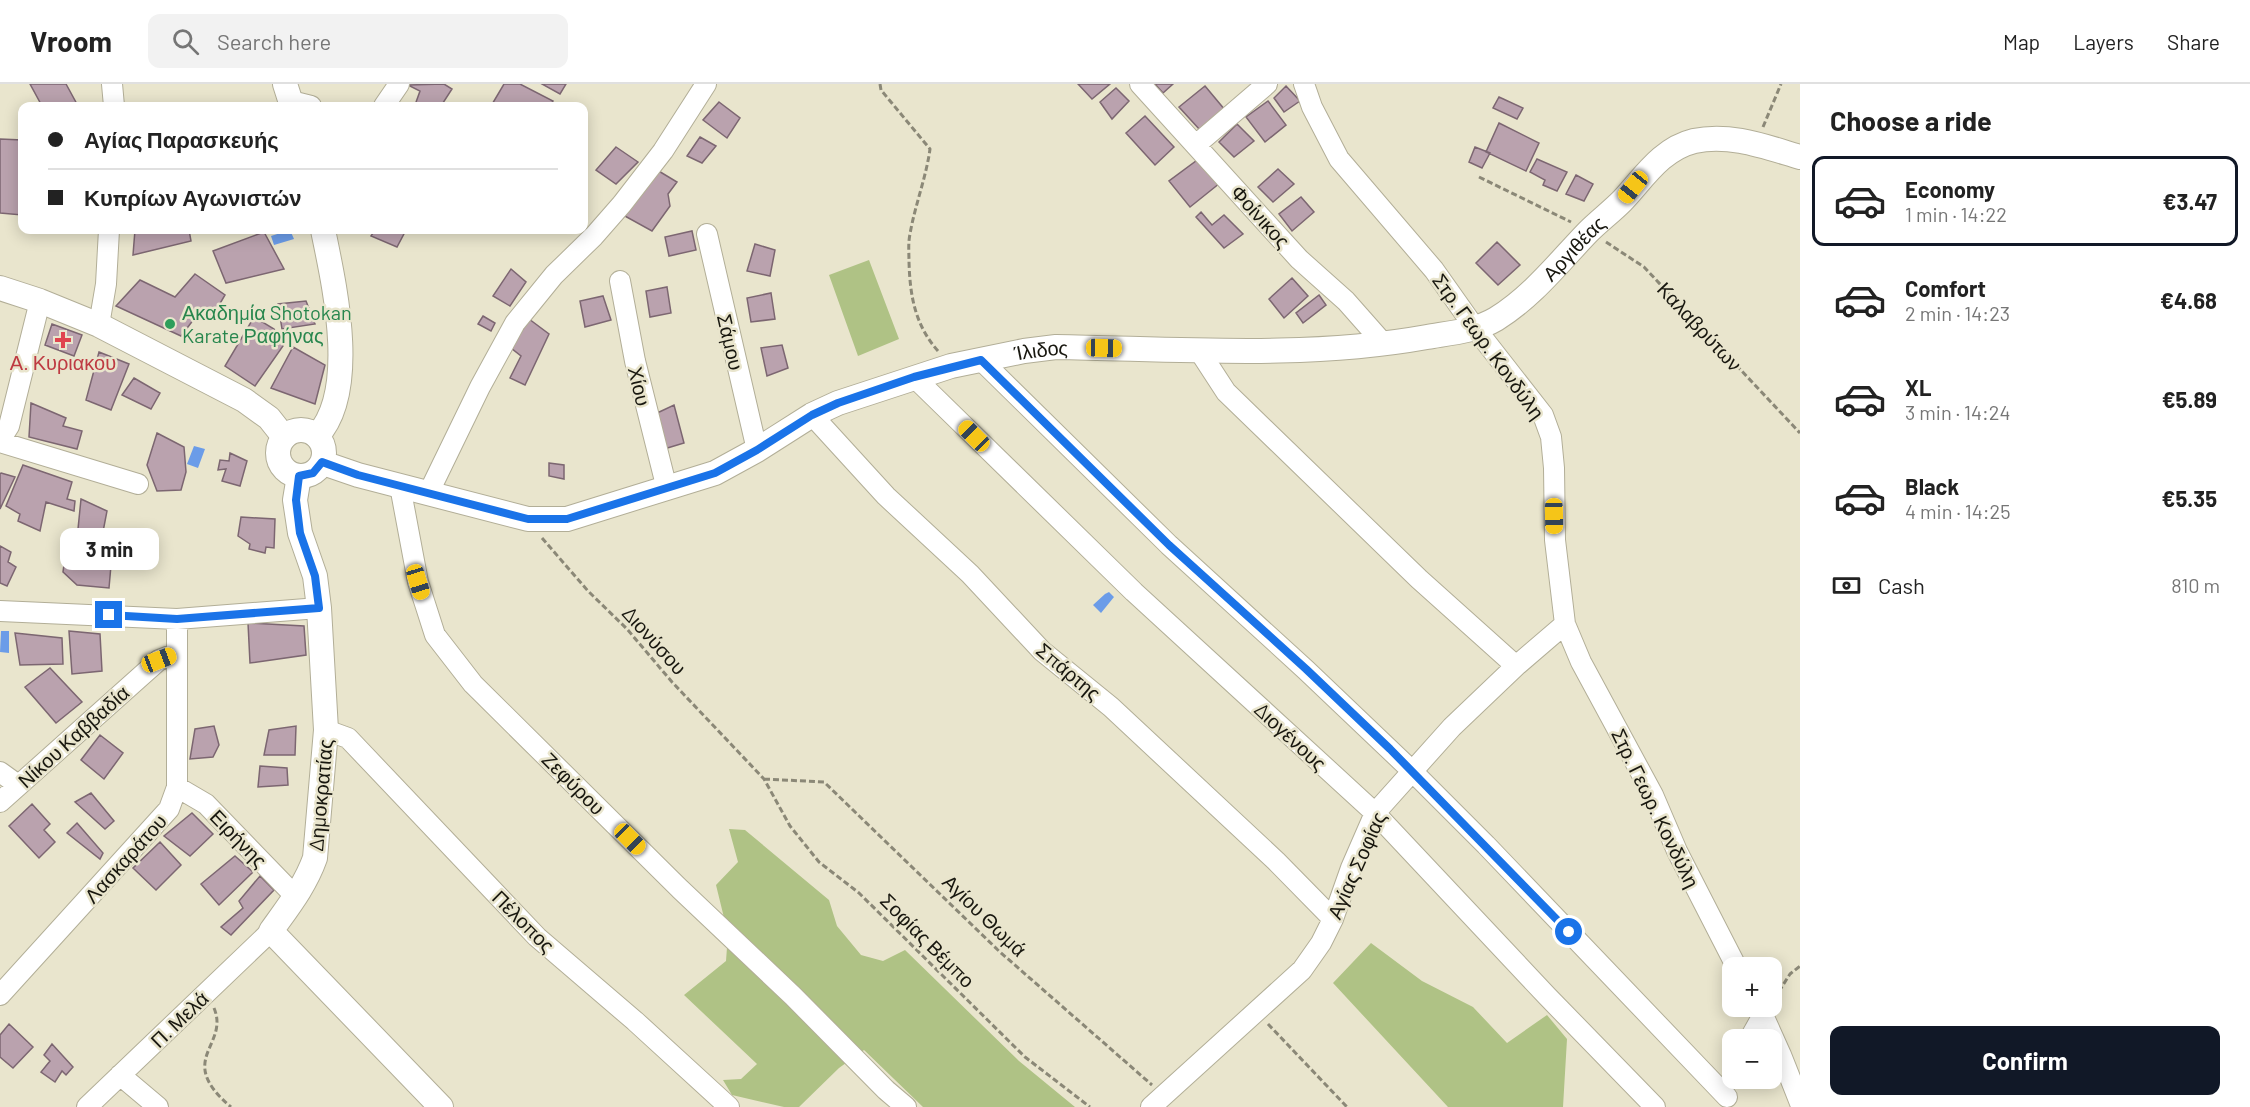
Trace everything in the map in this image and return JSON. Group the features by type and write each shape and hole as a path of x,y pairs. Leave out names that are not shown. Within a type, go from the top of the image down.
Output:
{"street":[{"path":"112,84 114,102"},
{"path":"387,102 399,84"},
{"path":"588,232 663,151 706,84"},
{"name":"Φοίνικος","path":"1140,84 1197,144 1299,259 1346,301 1384,344"},
{"path":"1197,144 1267,84"},
{"name":"Στρ. Γεωρ. Κονδύλη","path":"1304,84 1312,107 1339,159 1434,270 1475,328 1543,415 1551,437 1555,540 1565,624 1581,662 1653,795 1677,851 1731,957"},
{"name":"Αργιθέας","path":"1475,328 1496,319 1522,299 1623,200 1644,174 1675,149 1693,141 1725,138 1800,157"},
{"path":"99,325 106,284 109,234"},
{"path":"317,436 327,425 332,414 340,373 337,309 324,234"},
{"path":"428,494 480,387 515,323 586,234"},
{"name":"Σάμου","path":"707,234 757,450"},
{"name":"Χίου","path":"620,281 642,395 667,489"},
{"path":"0,288 40,301 99,325 244,400 269,418 284,437"},
{"path":"40,301 9,426 0,441 138,484"},
{"name":"Ίλιδος","path":"322,462 358,475 528,519 567,519 715,473 757,450 812,415 838,403 951,366 1056,347 1297,351 1384,344 1475,328"},
{"path":"1198,350 1226,392 1419,579 1516,666"},
{"path":"981,360 1169,545 1306,669 1411,770 1728,1094"},
{"name":"Διογένους","path":"914,377 1134,592 1375,813 1655,1107"},
{"name":"Σπάρτης","path":"812,415 886,496 970,574 1042,651 1112,707 1276,861 1333,919"},
{"path":"297,430 304,430 317,436 324,448 322,462 313,473 299,476 292,474 281,465 278,450 284,437 297,430"},
{"name":"Δημοκρατίας","path":"271,931 296,897 308,877 315,858 326,730 319,608 315,576 300,533 296,500 299,476"},
{"name":"Ζεφύρου","path":"400,486 418,582 435,635 473,684 680,889 906,1107"},
{"path":"0,611 177,619 319,608"},
{"name":"Λασκαράτου","path":"0,995 158,824 169,809 177,787 177,619"},
{"name":"Αγίας Σοφίας","path":"1157,1101 1302,970 1321,943 1333,919 1351,868 1375,813 1411,770 1452,727 1516,666 1565,624"},
{"name":"Νίκου Καββαδία","path":"0,802 159,660 177,653"},
{"name":"Πέλοπος","path":"326,730 348,738 537,937 729,1107"},
{"path":"0,772 18,784"},
{"name":"Ειρήνης","path":"177,787 206,804 296,897"},
{"path":"271,931 441,1107"},
{"name":"Π. Μελά","path":"87,1107 271,931"},
{"path":"1767,1017 1800,1103"},
{"path":"120,1075 158,1107"}],"path":[{"path":"880,84 881,90 930,149 926,176 909,236 909,287 915,316 930,342 951,366"},
{"path":"1756,144 1781,84"},
{"name":"Καλαβρύτων","path":"1479,177 1589,231 1644,267 1800,434"},
{"name":"Διονύσου","path":"528,519 556,557 627,629 672,682 764,779"},
{"name":"Αγίου Θωμά","path":"764,779 824,782 1157,1101"},
{"name":"Σοφίας Βέμπο","path":"764,779 790,825 819,862 859,893 1025,1057 1090,1107"},
{"path":"1782,984 1800,966"},
{"path":"203,995 215,1010 218,1024 203,1067 209,1085 231,1107"},
{"path":"1256,1012 1347,1107"}],"green space":[{"path":"869,260 899,339 858,356 829,275"},
{"path":"729,829 745,830 829,900 837,926 861,955 883,961 905,950 1019,1061 1075,1107 923,1107 864,1050 839,1068 799,1107 784,1107 732,1095 723,1080 741,1079 757,1064 684,995 726,961 728,934 716,885 738,862"},
{"path":"1371,943 1422,981 1473,1007 1507,1043 1547,1015 1567,1039 1563,1107 1448,1107 1333,983"}],"water":[{"path":"292,234 294,239 274,245 271,236"},
{"path":"194,446 205,449 198,468 187,464"},
{"path":"1109,592 1114,597 1101,613 1093,605"},
{"path":"1,631 9,631 9,653 0,652"}],"building":[{"path":"30,84 66,84 76,102 40,102"},
{"path":"444,84 452,89 444,102 416,102 420,91 408,85"},
{"path":"504,84 520,84 553,101 552,102 493,102"},
{"path":"542,84 566,84 560,94"},
{"path":"1078,84 1110,84 1092,99"},
{"path":"1155,84 1173,84 1163,93"},
{"path":"1205,86 1225,110 1200,130 1179,107"},
{"path":"1286,86 1300,101 1284,112 1274,98"},
{"path":"1116,88 1129,101 1112,119 1100,102"},
{"path":"1499,97 1523,108 1517,119 1493,108"},
{"path":"1268,101 1286,125 1265,142 1246,117"},
{"path":"719,102 740,118 727,138 703,120"},
{"path":"1145,116 1174,147 1155,165 1126,133"},
{"path":"1499,123 1539,143 1526,171 1486,152"},
{"path":"1237,124 1254,141 1234,157 1219,142"},
{"path":"700,137 716,146 702,163 687,156"},
{"path":"0,139 18,140 18,215 0,213"},
{"path":"616,147 638,162 616,184 596,170"},
{"path":"1475,147 1490,153 1482,168 1469,162"},
{"path":"1200,158 1220,183 1190,207 1169,181"},
{"path":"1537,159 1567,172 1557,191 1543,185 1545,180 1530,172"},
{"path":"1278,169 1294,184 1273,202 1258,187"},
{"path":"657,170 677,182 668,194 670,206 652,231 623,215"},
{"path":"1576,175 1593,184 1584,201 1566,194"},
{"path":"1301,197 1314,212 1292,231 1279,214"},
{"path":"1201,212 1212,225 1224,215 1243,234 1224,248 1196,217"},
{"path":"692,231 696,250 669,256 665,237"},
{"path":"135,234 190,234 191,241 133,255"},
{"path":"259,234 265,234 284,269 226,283 213,251"},
{"path":"372,234 404,234 397,247 371,236"},
{"path":"1497,242 1520,265 1498,285 1476,263"},
{"path":"755,244 775,250 770,276 747,271"},
{"path":"511,269 526,282 510,306 493,296"},
{"path":"195,274 225,295 211,319 194,319 181,336 116,306 140,280 175,297"},
{"path":"1292,278 1308,296 1284,318 1269,299"},
{"path":"667,287 671,313 650,317 646,291"},
{"path":"771,293 775,319 751,322 747,298"},
{"path":"1319,295 1326,305 1303,323 1296,313"},
{"path":"603,296 611,320 585,327 580,301"},
{"path":"306,301 315,324 282,329 278,304"},
{"path":"483,316 495,323 491,331 478,324"},
{"path":"254,317 274,329 283,346 255,386 225,366"},
{"path":"529,319 549,334 525,385 510,378 521,356 511,348"},
{"name":"Α. Κυριακου","path":"52,324 82,335 74,356 45,345"},
{"path":"782,345 788,368 767,376 761,348"},
{"path":"293,347 325,365 315,404 271,388"},
{"path":"99,352 129,364 111,410 86,400"},
{"path":"134,378 160,393 151,409 122,395"},
{"path":"31,403 66,418 63,426 82,431 77,449 29,437"},
{"path":"674,405 684,443 664,449 655,414"},
{"path":"157,433 184,447 186,472 181,490 157,491 147,465"},
{"path":"230,453 247,461 240,486 222,481 226,469 218,470 220,460 229,461"},
{"path":"549,463 564,465 564,479 549,476"},
{"path":"23,465 72,482 67,499 75,501 74,511 46,502 40,531 18,521 20,514 6,506"},
{"path":"0,474 15,477 0,509"},
{"path":"81,499 107,511 102,537 78,529"},
{"path":"241,517 275,519 274,548 266,547 265,553 249,549 250,544 238,536"},
{"path":"0,546 11,552 8,562 16,567 7,586 0,583"},
{"path":"66,550 112,554 109,588 77,585 63,572"},
{"path":"248,623 304,626 306,655 250,663"},
{"path":"69,631 100,634 102,671 72,674"},
{"path":"15,633 62,638 63,664 20,665"},
{"path":"50,668 82,702 56,723 25,687"},
{"path":"214,726 219,745 213,757 190,759 195,729"},
{"path":"296,726 295,755 264,755 269,730"},
{"path":"100,735 123,753 104,779 81,760"},
{"path":"260,766 287,768 288,785 258,787"},
{"path":"91,793 114,821 105,829 75,802"},
{"path":"32,804 50,824 44,830 55,842 39,858 9,826"},
{"path":"192,813 213,834 190,856 164,836"},
{"path":"77,823 103,853 100,859 67,833"},
{"path":"160,842 181,865 156,890 133,868"},
{"path":"235,856 253,872 219,905 201,884"},
{"path":"260,876 274,890 231,935 221,927 243,908 239,901"},
{"path":"9,1024 33,1047 13,1068 0,1057 0,1035"},
{"path":"52,1044 73,1067 66,1075 62,1071 55,1082 41,1072 50,1061 44,1055"}],"place":[{"name":"Ακαδημία Shotokan Karate Ραφήνας","path":"170,324"},
{"name":"Α. Κυριακου","path":"63,340"}],"route":[{"path":"109,615 177,619 319,608 315,576 300,533 296,500 299,476 313,473 322,462 358,475 528,519 567,519 715,473 757,450 812,415 838,403 914,377 981,360 1169,545 1306,669 1390,749 1569,932"}]}
